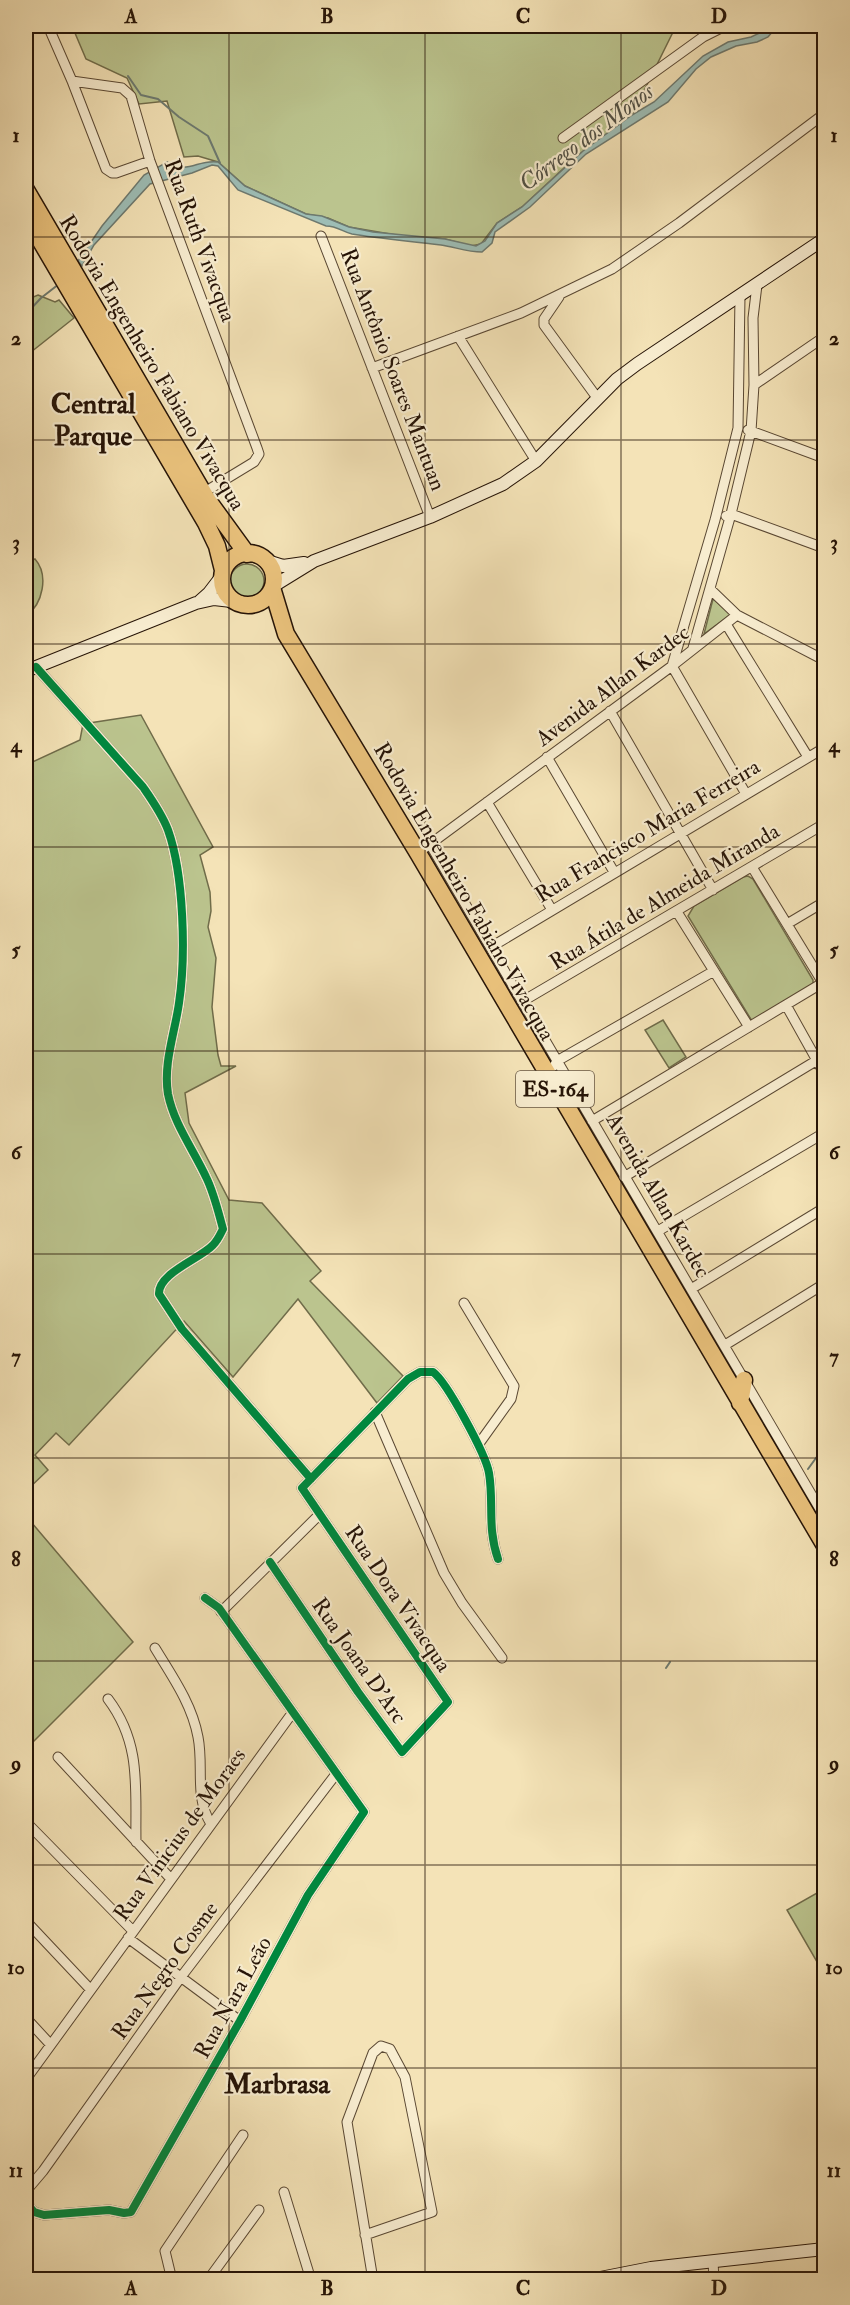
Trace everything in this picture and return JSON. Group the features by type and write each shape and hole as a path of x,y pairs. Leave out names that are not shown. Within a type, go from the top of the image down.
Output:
{"highway":[{"name":"Rodovia Engenheiro Fabiano Vivacqua","path":"26,190 62,266"},
{"name":"Rodovia Engenheiro Fabiano Vivacqua","path":"26,216 62,266 223,524 247,554"},
{"name":"Rodovia Engenheiro Fabiano Vivacqua","path":"76,289 206,523 217,546 222,573"},
{"path":"247,554 264,560 272,568 274,588 264,601 258,604 242,603 227,593 222,573 230,560 247,554"},
{"name":"Rodovia Engenheiro Fabiano Vivacqua","path":"274,588 286,634"},
{"name":"Rodovia Engenheiro Fabiano Vivacqua","path":"242,603 272,620 286,634 424,849 548,1076 825,1544"},
{"path":"740,1403 744,1380"}],"main road":[{"path":"264,560 283,566 314,561 430,517 503,484 536,461 637,364 825,239"},
{"path":"274,588 314,561"},
{"path":"196,603 209,593 222,573"},
{"path":"31,669 196,603 223,599 242,603"},
{"path":"590,2280 651,2268 825,2249"}],"street":[{"path":"48,26 109,172 116,173 151,164"},
{"path":"563,138 703,37 726,26"},
{"name":"Rua Ruth Vivacqua","path":"72,81 122,88 129,93 151,164 259,454 254,462 203,493"},
{"path":"372,368 520,313 612,269 679,223 825,114"},
{"name":"Rua Antônio Soares Mantuan","path":"321,236 430,517"},
{"path":"693,648 731,514 751,431 754,385 753,318 757,285"},
{"path":"561,295 544,318 544,325 598,399"},
{"path":"740,296 738,428 715,520 672,666 746,794"},
{"path":"458,336 536,461"},
{"path":"754,385 825,338"},
{"path":"738,428 825,458"},
{"path":"715,520 731,514 825,548"},
{"path":"705,555 718,558"},
{"path":"710,589 737,615 825,660"},
{"name":"Avenida Allan Kardec","path":"737,615 672,666 424,849 491,947 825,1516"},
{"path":"726,624 808,757"},
{"path":"31,669 143,787 156,806 168,831 176,862 184,938 180,1001 168,1068 168,1092 175,1118 206,1177 223,1229 212,1247 165,1279 159,1288 159,1294 182,1329 310,1479"},
{"path":"610,711 713,890"},
{"name":"Rua Francisco Maria Ferreira","path":"491,947 680,832 825,748"},
{"path":"547,757 614,872"},
{"path":"487,802 552,910"},
{"name":"Rua Átila de Almeida Miranda","path":"523,1001 825,824"},
{"path":"592,1120 824,982 752,867"},
{"path":"788,924 825,902"},
{"path":"678,912 749,1027"},
{"path":"548,1076 557,1061 714,971"},
{"path":"786,1005 821,1058 825,1072"},
{"path":"624,1177 821,1058"},
{"path":"657,1231 825,1133"},
{"path":"691,1289 825,1208"},
{"path":"725,1345 825,1284"},
{"path":"464,1303 514,1386 510,1399 478,1444"},
{"path":"221,1612 320,1514 302,1488 413,1375 427,1371 433,1372 442,1381 478,1444 489,1471 492,1541 498,1559"},
{"path":"375,1413 444,1573 462,1603 502,1658"},
{"name":"Rua Dora Vivacqua","path":"320,1514 448,1702"},
{"name":"Rua Joana D'Arc","path":"270,1562 358,1692 402,1752 448,1702"},
{"path":"206,1598 213,1602 221,1612 293,1712"},
{"path":"155,1648 186,1700 198,1734 200,1800 211,1824"},
{"path":"108,1699 120,1715 133,1747 136,1842"},
{"name":"Rua Nara Leão","path":"26,2203 34,2212 44,2215 109,2210 131,2212 240,2021 308,1895 364,1812 293,1712"},
{"name":"Rua Vinicius de Moraes","path":"26,2079 293,1712"},
{"path":"58,1757 171,1879"},
{"name":"Rua Negro Cosme","path":"26,2191 43,2171 181,1977 336,1774"},
{"path":"26,1822 130,1935 240,2021"},
{"path":"26,1921 90,1989"},
{"path":"26,2018 50,2044"},
{"path":"365,2235 432,2212 405,2077 390,2049 381,2046 373,2053 347,2122 365,2235 373,2280"},
{"path":"172,2280 165,2252 243,2135"},
{"path":"284,2192 310,2280"},
{"path":"208,2280 259,2210"},
{"path":"712,2261 714,2280"}],"green space":[{"path":"72,26 676,26 632,115 577,156 522,207 497,223 481,244 471,246 445,239 402,236 349,227 328,218 306,214 245,186 218,162 198,156 184,157 167,101 139,104 127,78 86,59"},
{"path":"38,295 55,302 59,300 74,318 26,356 26,300"},
{"path":"35,559 42,573 42,589 37,604 26,616 26,563"},
{"path":"247,564 259,569 264,581 259,593 247,598 235,593 230,581 235,569"},
{"path":"713,599 731,614 704,634"},
{"path":"141,715 213,847 200,855 210,892 211,911 208,927 216,958 212,1007 221,1066 236,1066 185,1093 189,1123 229,1200 262,1203 321,1271 310,1281 403,1376 377,1403 298,1299 233,1377 184,1321 69,1445 56,1433 35,1455 48,1470 26,1491 26,765 80,740 83,724"},
{"path":"748,876 753,879 813,980 813,984 752,1021 688,916 694,906"},
{"path":"663,1020 686,1057 669,1068 645,1030"},
{"path":"26,1516 133,1642 26,1749"},
{"path":"824,1889 824,1974 787,1910"}],"water":[{"path":"775,26 788,26 774,30 768,37 757,42 736,46 711,57 696,69 668,102 586,154 530,207 495,232 492,243 482,252 352,234 326,226 238,190 218,166 212,165 150,184 94,245 82,266 78,261 102,226 144,175 167,162 175,166 187,167 218,162 245,186 306,214 322,216 349,227 373,232 445,239 476,246 485,241 497,223 522,207 583,151 654,102 703,56 728,42 751,37"}],"waterway":[{"path":"128,76 141,95 158,99 179,117 208,136 220,163"},
{"name":"Córrego dos Monos","path":"26,314 59,284"},
{"path":"808,1469 824,1447"},
{"path":"666,1668 670,1662"}],"cycle path":[{"path":"36,667 143,787 163,818 173,848 180,892 183,939 179,1003 168,1060 168,1094 179,1126 209,1183 223,1229 213,1245 165,1279 160,1286 159,1294 182,1329 311,1479"},
{"path":"270,1562 358,1692 402,1752 448,1702 302,1488 408,1379 420,1372 433,1372 456,1404 486,1464 489,1473 493,1536 498,1559"},
{"path":"26,2203 34,2212 44,2215 109,2210 131,2212 240,2021 308,1895 364,1812 219,1608 205,1598"}],"district":[{"name":"Central Parque","path":"93,419"},
{"name":"Marbrasa","path":"277,2083"}]}
